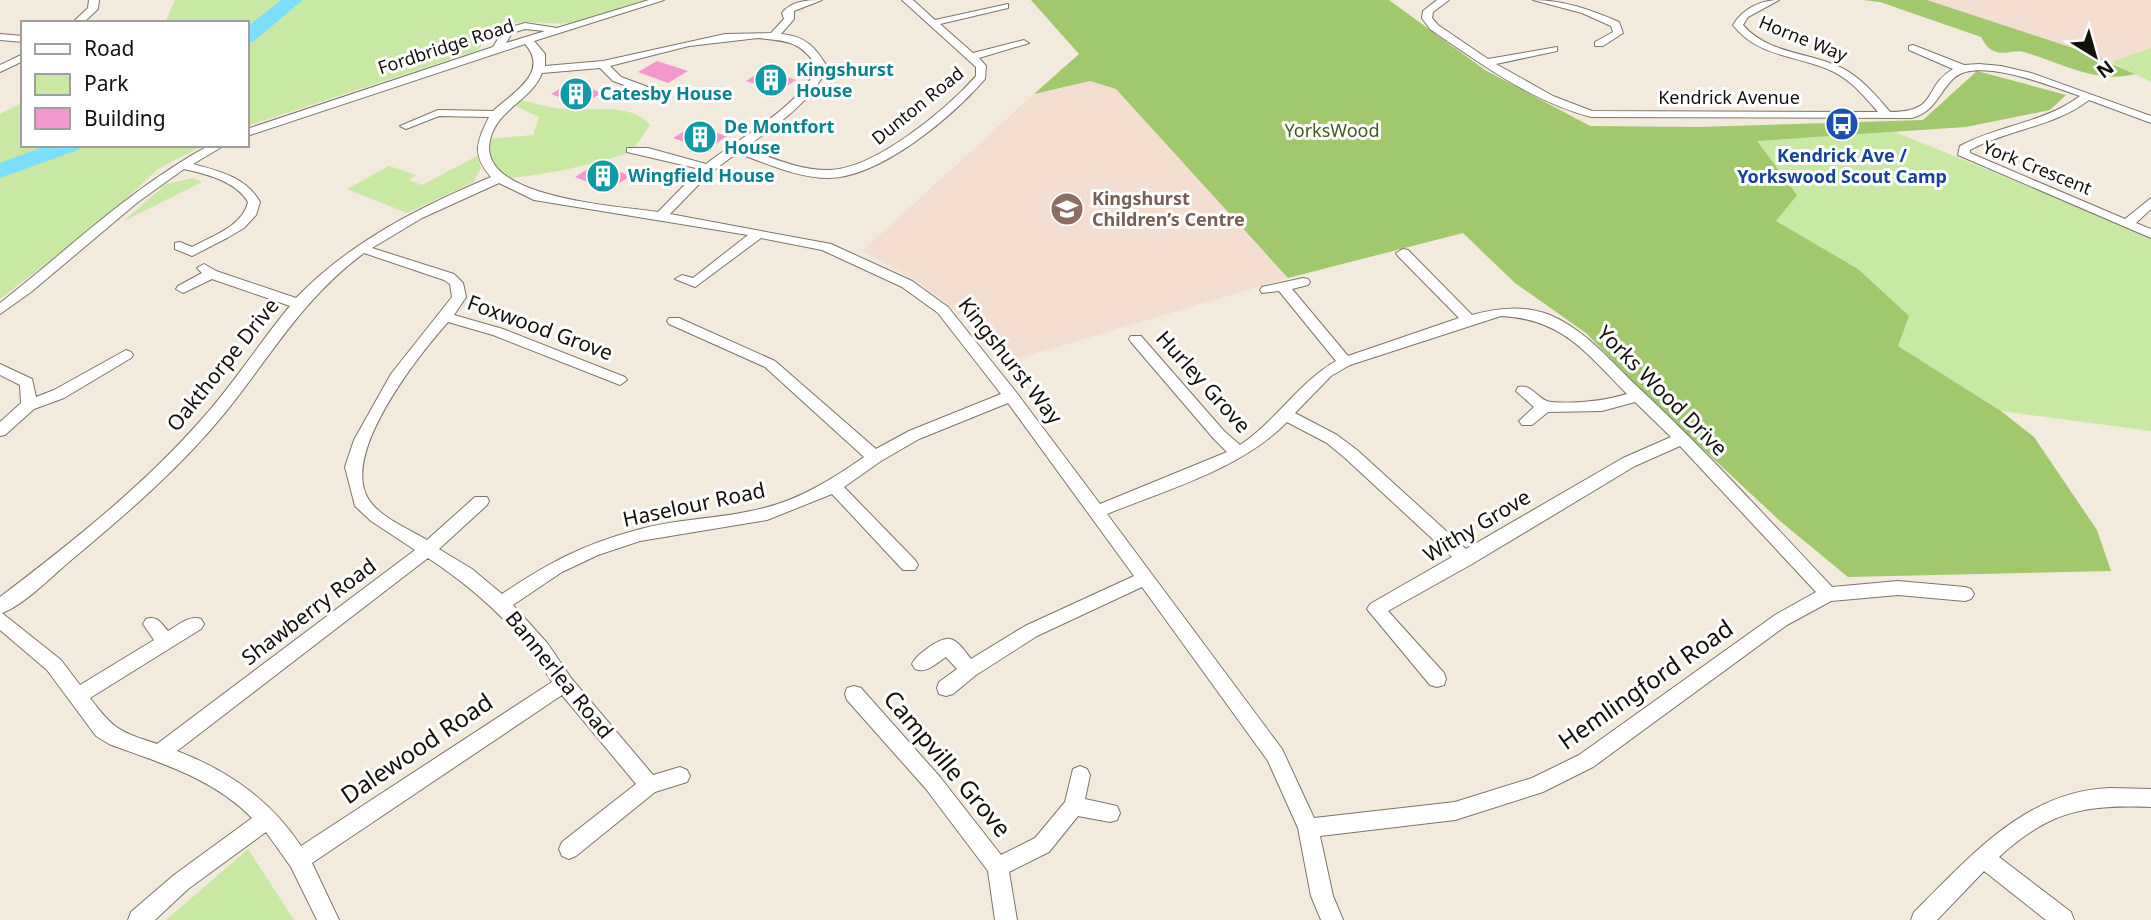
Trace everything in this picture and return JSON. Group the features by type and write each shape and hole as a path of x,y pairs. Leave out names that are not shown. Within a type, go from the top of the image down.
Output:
{"street":[{"path":"79,21 93,9 94,0"},
{"name":"Fordbridge Road","path":"248,133 527,39 659,0"},
{"path":"776,33 789,19 787,13 790,9 817,0"},
{"name":"Dunton Road","path":"734,149 808,173 838,173 863,168 884,158 974,85 981,77 981,66 906,0"},
{"name":"Kendrick Avenue","path":"1444,0 1428,11 1427,18 1434,27 1538,94 1566,108 1591,114 1912,115 1927,110 1951,74 1961,68"},
{"path":"1538,0 1585,11 1615,24 1618,33 1599,44"},
{"name":"Horne Way","path":"1774,0 1744,15 1738,25 1743,33 1776,50 1836,69 1857,82 1888,116"},
{"path":"934,23 1004,6"},
{"path":"497,49 508,31 525,26 557,30"},
{"path":"539,70 602,64 715,38 776,33 801,39 814,47 823,68 816,84 797,103 708,168 661,216"},
{"path":"0,37 21,39"},
{"path":"499,178 487,165 483,152 484,139 496,114 534,80 539,70 540,54 527,39"},
{"name":"Dunton Road","path":"972,57 1024,43"},
{"path":"1913,48 1961,68 2003,69 2151,120"},
{"path":"1488,62 1553,49"},
{"path":"0,69 21,58"},
{"path":"602,64 617,79 660,95"},
{"name":"York Crescent","path":"2086,97 2056,117 1978,139 1964,148 1964,155 2151,233"},
{"path":"406,126 438,113 496,114"},
{"path":"0,310 147,188 181,164 215,147"},
{"path":"631,150 708,168"},
{"path":"180,246 192,251 241,224 255,205 255,199 249,190 200,169 181,164"},
{"name":"Kingshurst Way","path":"499,178 534,197 661,216 826,247 923,295 943,310 1011,396 1275,755 1308,828 1322,896 1332,920"},
{"name":"Oakthorpe Drive","path":"0,607 66,555 207,425 299,304 363,249 391,230 447,199 499,178"},
{"path":"2127,224 2151,202"},
{"path":"682,279 695,283 759,233"},
{"name":"Bannerlea Road","path":"363,249 449,277 456,283 458,297 396,377 362,440 353,467 361,502 377,517 466,574 501,604 542,649 564,684 649,785"},
{"path":"1403,253 1469,320"},
{"path":"183,289 207,271 299,304"},
{"path":"1267,290 1303,282"},
{"path":"1283,287 1346,362"},
{"name":"Yorks Wood Drive","path":"1097,512 1239,453 1264,436 1326,373 1346,362 1469,320 1501,312 1545,318 1576,335 1682,439 1828,594"},
{"name":"Foxwood Grove","path":"445,317 498,332 620,380"},
{"path":"674,321 771,365 875,457"},
{"name":"Hurley Grove","path":"1136,339 1219,436 1239,453"},
{"path":"0,431 29,405 59,394 125,355"},
{"path":"0,369 27,383 29,405"},
{"path":"1523,391 1544,407 1602,406 1639,396"},
{"name":"Haselour Road","path":"501,604 556,567 592,550 640,535 767,514 834,486 875,457 914,435 1011,396"},
{"path":"1527,421 1544,407"},
{"path":"1284,414 1342,447 1466,559"},
{"name":"Withy Grove","path":"1437,679 1376,609 1629,462 1682,439"},
{"path":"834,486 909,565"},
{"name":"Shawberry Road","path":"159,754 428,549 481,501"},
{"path":"946,688 969,670 1031,631 1104,601 1146,578"},
{"name":"Hemlingford Road","path":"1308,828 1455,811 1536,786 1586,761 1781,620 1828,594 1898,588 1965,594"},
{"path":"0,620 54,665 103,730 116,738 221,781 267,819 300,859 328,920"},
{"path":"152,624 166,641"},
{"path":"77,696 195,624"},
{"path":"921,664 948,646 969,670"},
{"name":"Dalewood Road","path":"300,859 564,684"},
{"name":"Campville Grove","path":"854,694 933,783 998,867 1006,920"},
{"name":"Campville Grove","path":"998,867 1042,845 1074,806 1080,775"},
{"path":"569,849 593,838 649,785 680,776"},
{"path":"1922,920 1985,859 2037,816 2084,800 2151,798"},
{"path":"1074,806 1110,813"},
{"path":"139,920 181,882 267,819"},
{"path":"1985,859 2063,920"}],"shaded area":[{"path":"1927,0 2151,0 2151,48 2111,62"},
{"name":"Kingshurst Children’s Centre","path":"1090,81 1116,89 1288,278 1001,364 968,320 920,283 862,251 1034,94"}],"green space":[{"path":"175,0 648,0 569,23 506,24 486,37 479,50 248,126 248,21 166,21"},
{"name":"YorksWood","path":"1031,0 1389,0 1485,70 1590,126 1698,127 1923,120 1977,71 2066,95 2050,110 1966,127 1757,141 1797,195 1776,221 1858,269 1909,316 1898,346 2001,411 2034,437 2097,530 2111,571 1848,577 1780,521 1658,407 1586,333 1515,283 1463,233 1288,278 1116,89 1090,81 1034,94 1079,54"},
{"path":"1862,0 1927,0 2085,52 2135,74 2092,74 2024,52 1997,52 1989,48 1981,37 1880,2"},
{"path":"2151,48 2151,82 2111,62"},
{"path":"520,100 576,110 622,111 642,118 650,125 639,142 621,155 566,169 499,178 484,139 533,135 539,117 515,106"},
{"path":"21,103 21,147 200,147 158,169 102,221 0,299 0,114"},
{"path":"1895,132 2151,236 2151,431 2001,411 1898,346 1858,269 1775,221 1757,140"},
{"path":"477,156 481,167 474,182 407,213 347,189 389,166 416,175 409,180 422,185"},
{"path":"193,178 202,182 124,221 166,184"},
{"path":"248,849 294,920 166,920"}],"building":[{"path":"657,61 688,71 668,83 638,72"},
{"name":"Kingshurst House","path":"764,69 796,80 779,91 746,81"},
{"name":"Catesby House","path":"572,82 602,93 581,105 551,94"},
{"name":"De Montfort House","path":"694,125 727,136 707,150 673,138"},
{"name":"Wingfield House","path":"597,163 631,176 608,190 575,177"}],"waterway":[{"path":"248,36 293,0"},
{"path":"0,171 65,147"}],"place":[{"name":"Kingshurst House","path":"771,80"},
{"name":"Catesby House","path":"576,94"},
{"name":"Kendrick Ave / Yorkswood Scout Camp","path":"1842,124"},
{"name":"De Montfort House","path":"700,137"},
{"name":"Wingfield House","path":"603,176"},
{"name":"Kingshurst Children’s Centre","path":"1067,209"}]}
